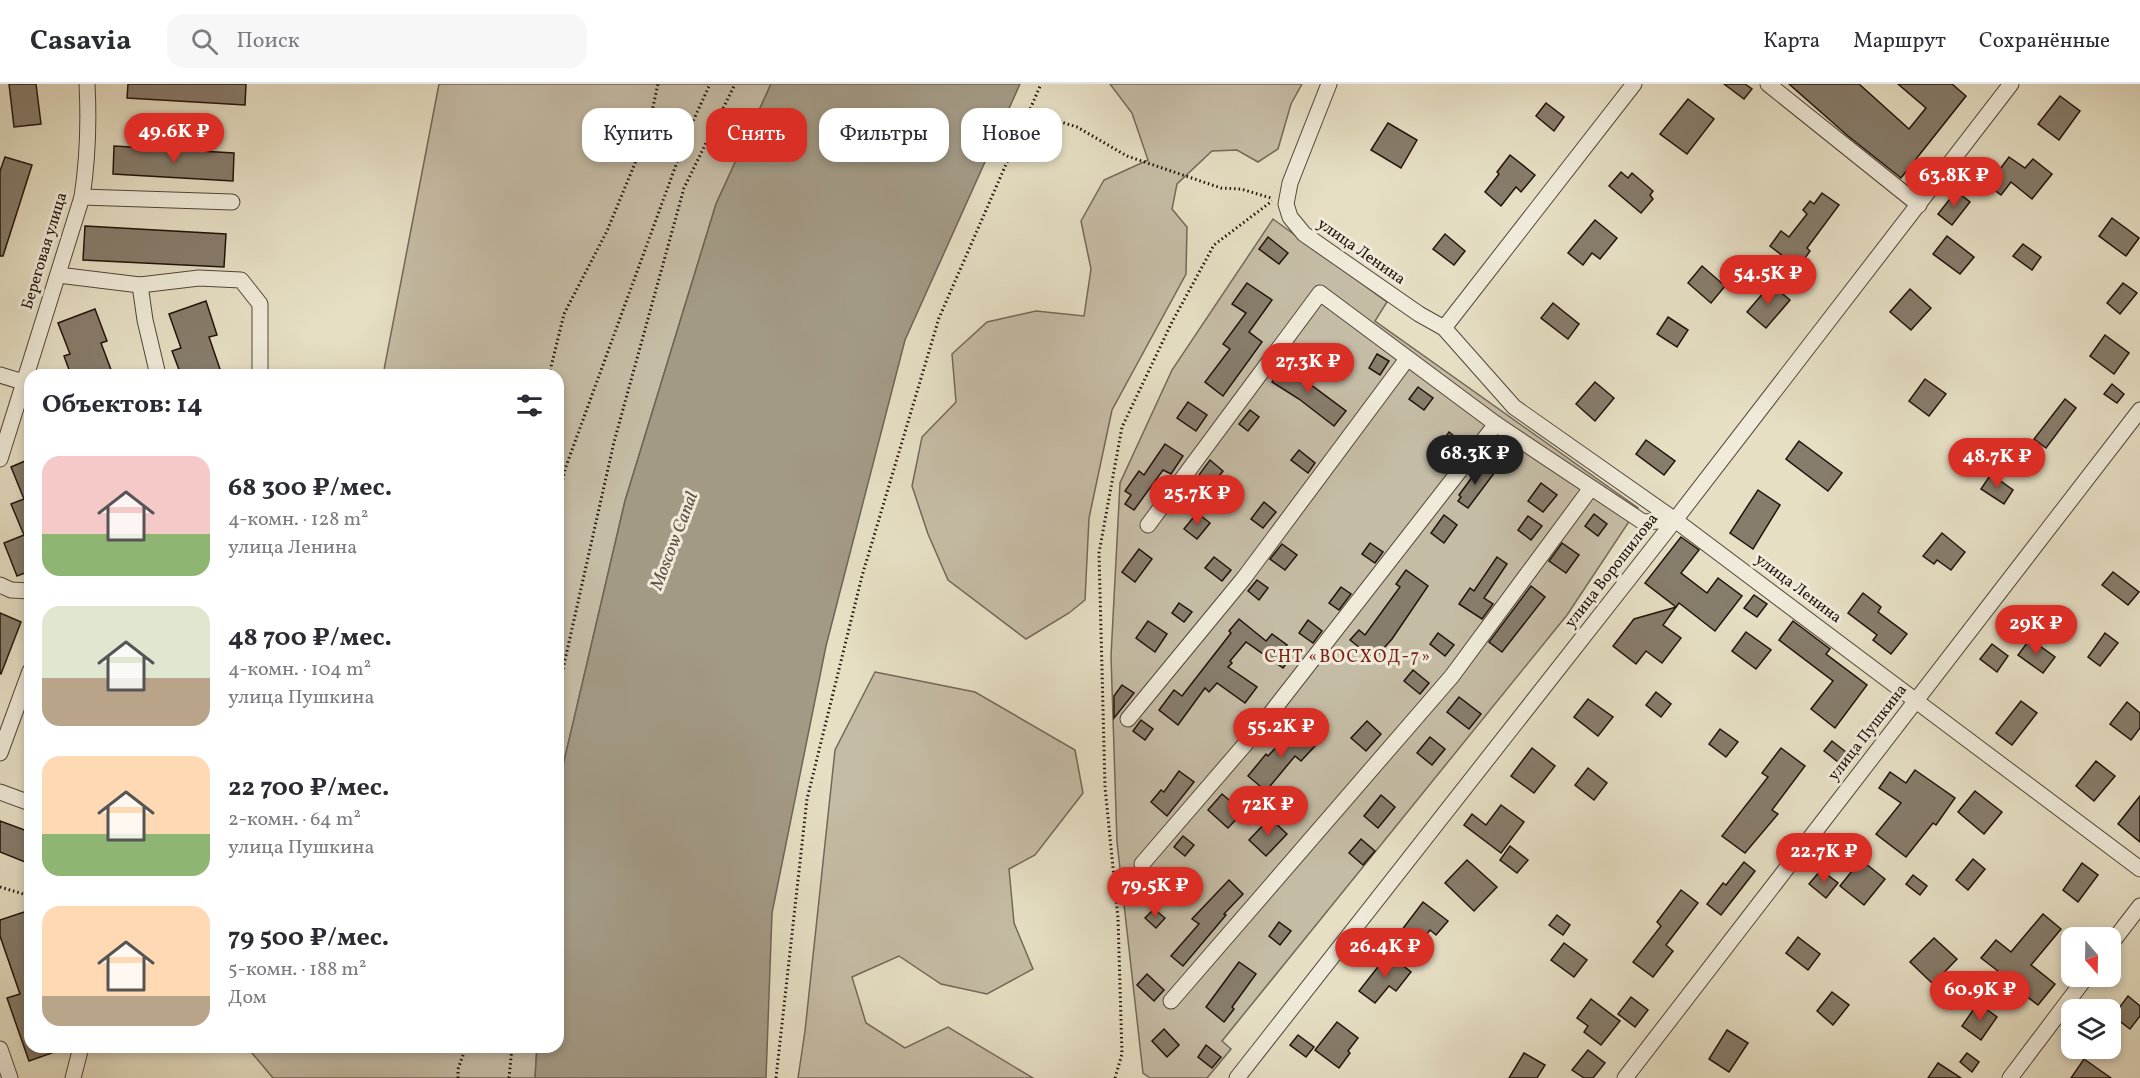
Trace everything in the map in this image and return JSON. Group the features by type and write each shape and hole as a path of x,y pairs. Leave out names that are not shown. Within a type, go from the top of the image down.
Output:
{"street":[{"name":"Береговая улица","path":"31,369 82,197 89,131 87,84"},
{"path":"1280,201 1290,183 1329,84"},
{"path":"1444,328 1634,84"},
{"path":"1768,84 1919,205"},
{"name":"улица Ворошилова","path":"1237,1078 1676,520 2012,84"},
{"path":"82,197 232,202"},
{"name":"улица Ленина","path":"1280,201 1304,234 1419,314 1444,328 1514,407 1676,520 2140,869"},
{"path":"58,275 140,285 199,278 241,280 260,304 260,369"},
{"path":"140,285 145,320 157,369"},
{"path":"1148,525 1320,293 1496,424 1643,522 1676,520"},
{"path":"1128,719 1244,578 1407,359"},
{"path":"0,375 24,384"},
{"name":"Береговая улица","path":"0,459 24,391"},
{"name":"улица Пушкина","path":"1625,1078 2140,410"},
{"path":"1142,864 1260,727 1496,424"},
{"path":"1171,1001 1452,676 1591,488"},
{"path":"0,585 11,590 24,591"},
{"path":"0,753 24,689"},
{"path":"0,792 24,801"},
{"path":"2121,931 2140,906"},
{"path":"2010,1078 2079,987"},
{"path":"0,1049 10,1078"},
{"path":"73,1078 79,1053"}],"path":[{"path":"550,369 564,314 607,231 647,134 658,84"},
{"path":"564,476 568,458 688,132 710,84"},
{"path":"564,664 614,442 684,188 735,84"},
{"path":"1031,108 1041,84"},
{"path":"1062,122 1077,127 1127,156 1221,188 1241,189 1280,201"},
{"path":"776,1078 807,799 862,576 939,318 1007,162"},
{"path":"1115,1078 1122,1054 1118,918 1105,787 1099,553 1122,427 1172,322 1214,245 1280,201"},
{"path":"0,887 24,894"},
{"path":"458,1078 458,1069 464,1053"},
{"path":"509,1078 511,1053"}],"shaded area":[{"path":"439,84 771,84 760,108 706,108 706,162 735,162 716,204 625,501 564,761 564,369 384,369"},
{"path":"1110,84 1302,84 1291,104 1278,149 1258,162 1237,150 1212,151 1177,184 1172,209 1187,227 1186,274 1112,410 1089,518 1085,600 1069,613 1026,639 948,580 928,534 912,486 922,437 956,402 952,354 987,322 1036,311 1084,316 1091,269 1081,221 1104,180 1148,160 1132,113"},
{"path":"1273,219 1387,302 1375,321 1638,508 1567,615 1222,1041 1231,1049 1207,1078 1150,1078 1143,1073 1117,842 1111,656 1120,483 1172,370"},
{"path":"875,672 975,692 1075,750 1083,793 1035,855 1009,869 1014,923 1033,969 987,994 941,984 899,956 852,977 866,1023 905,1048 948,1027 1033,1078 798,1078 835,750"},
{"path":"252,1053 537,1053 535,1078 273,1078"}],"water":[{"name":"Moscow Canal","path":"771,84 1020,84 1009,108 961,108 961,162 985,162 905,340 826,646 772,913 766,1078 535,1078 537,1053 564,1053 564,761 625,501 716,204 735,162 807,162 807,108 760,108"}],"building":[{"path":"9,84 36,84 41,124 14,127"},
{"path":"128,84 246,84 245,105 127,98"},
{"path":"1724,84 1745,84 1752,89 1744,99"},
{"path":"1789,84 1859,84 1909,129 1926,108 1898,84 1952,84 1966,96 1901,178 1848,136"},
{"path":"2060,96 2080,111 2059,140 2038,124"},
{"path":"1688,99 1714,119 1687,154 1660,134"},
{"path":"1546,103 1564,117 1554,131 1536,116"},
{"path":"1388,123 1417,140 1401,168 1371,150"},
{"path":"114,146 234,153 233,181 113,174"},
{"path":"1510,155 1535,175 1521,192 1516,187 1501,206 1485,192"},
{"path":"5,157 32,165 3,256 0,256 0,171"},
{"path":"2009,157 2025,168 2033,159 2052,174 2032,199 2011,182 2001,195 1988,185"},
{"path":"1621,172 1628,178 1632,173 1653,191 1650,195 1653,199 1641,213 1609,186"},
{"path":"1956,191 1970,202 1952,225 1938,214"},
{"path":"1822,193 1839,205 1807,248 1810,251 1805,258 1809,260 1801,270 1770,246 1781,231 1789,237 1807,214 1803,210 1810,201 1814,204"},
{"path":"2112,218 2139,238 2126,256 2099,236"},
{"path":"1595,220 1617,238 1600,259 1592,253 1583,265 1568,253"},
{"path":"85,226 226,234 224,267 83,260"},
{"path":"1445,234 1465,251 1454,265 1433,249"},
{"path":"1947,236 1974,257 1960,274 1933,254"},
{"path":"1268,237 1288,253 1279,264 1259,249"},
{"path":"2023,244 2041,257 2032,270 2013,256"},
{"path":"1702,266 1725,286 1711,303 1688,283"},
{"path":"1247,283 1272,300 1249,332 1262,342 1223,396 1205,382 1230,349 1223,344 1246,313 1232,304"},
{"path":"2123,283 2137,293 2120,314 2107,303"},
{"path":"1771,284 1790,300 1766,328 1747,312"},
{"path":"1910,289 1931,308 1911,330 1890,312"},
{"path":"206,301 217,335 209,337 220,369 179,369 172,351 181,348 169,314"},
{"path":"1553,303 1579,324 1568,339 1541,318"},
{"path":"95,309 107,341 101,343 111,369 69,369 64,356 70,354 58,323"},
{"path":"1668,317 1688,330 1677,347 1657,334"},
{"path":"2105,335 2129,353 2114,374 2090,356"},
{"path":"1377,354 1389,361 1380,375 1369,368"},
{"path":"1285,363 1312,381 1310,384 1346,411 1334,426 1272,382"},
{"path":"1925,379 1946,394 1929,416 1909,401"},
{"path":"1595,382 1614,398 1595,421 1576,404"},
{"path":"2112,384 2124,394 2117,403 2104,394"},
{"path":"1418,387 1433,398 1424,410 1409,399"},
{"path":"2065,399 2076,408 2046,448 2034,439"},
{"path":"1188,402 1207,415 1196,431 1177,418"},
{"path":"1250,410 1259,417 1248,431 1239,424"},
{"path":"1449,432 1463,443 1455,453 1442,442"},
{"path":"1646,440 1675,461 1664,475 1636,454"},
{"path":"1799,441 1842,473 1828,491 1786,459"},
{"path":"1165,444 1183,456 1171,474 1163,470 1134,510 1125,504 1131,495 1125,491 1139,471 1144,475"},
{"path":"1299,450 1315,463 1308,473 1291,460"},
{"path":"1210,460 1223,471 1209,489 1196,479"},
{"path":"24,462 24,499 11,467"},
{"path":"1485,465 1495,472 1468,508 1458,501 1461,497 1459,495 1473,476 1475,478"},
{"path":"1991,474 2013,490 2004,504 1981,489"},
{"path":"1541,483 1557,495 1543,512 1528,501"},
{"path":"1758,490 1780,505 1753,549 1730,533"},
{"path":"24,499 24,535 11,504"},
{"path":"1264,502 1276,512 1263,528 1251,519"},
{"path":"1197,513 1210,523 1197,539 1184,529"},
{"path":"1594,514 1607,524 1598,536 1585,526"},
{"path":"1444,515 1457,525 1444,543 1431,533"},
{"path":"1528,516 1542,526 1531,540 1518,530"},
{"path":"1942,533 1965,552 1951,570 1937,560 1934,564 1923,556"},
{"path":"24,535 24,573 17,576 4,543"},
{"path":"1681,537 1699,550 1681,573 1707,593 1718,578 1742,596 1715,631 1679,603 1676,607 1645,583"},
{"path":"1370,543 1383,552 1375,563 1362,554"},
{"path":"1562,543 1579,555 1566,573 1549,561"},
{"path":"1282,544 1297,555 1285,570 1270,559"},
{"path":"1139,549 1152,559 1135,582 1122,572"},
{"path":"1214,557 1231,570 1222,581 1205,568"},
{"path":"1497,557 1507,564 1484,598 1493,604 1482,619 1459,604 1470,588 1474,591"},
{"path":"1406,570 1428,586 1392,639 1374,659 1350,640 1359,630 1365,635 1400,587 1396,584"},
{"path":"2113,572 2139,592 2128,605 2102,585"},
{"path":"1257,580 1268,588 1259,600 1248,591"},
{"path":"1531,586 1545,597 1502,652 1489,642"},
{"path":"1341,587 1351,594 1339,610 1329,603"},
{"path":"1863,593 1881,607 1878,612 1907,634 1891,654 1873,640 1877,635 1848,613"},
{"path":"1754,595 1767,604 1757,617 1744,608"},
{"path":"1179,603 1192,612 1184,622 1172,613"},
{"path":"1676,607 1663,625 1681,638 1662,663 1646,651 1636,664 1613,646 1634,619"},
{"path":"2020,608 2031,617 2021,630 2009,621"},
{"path":"0,613 21,622 1,674 0,673"},
{"path":"1239,619 1266,641 1272,634 1287,645 1281,653 1289,660 1283,668 1246,642 1230,661 1232,663 1228,667 1257,687 1245,703 1217,683 1209,692 1205,688 1178,725 1159,710 1174,690 1182,696 1231,633 1229,631"},
{"path":"1308,620 1322,631 1313,643 1299,633"},
{"path":"1148,621 1167,634 1155,652 1136,638"},
{"path":"1793,621 1830,649 1826,654 1867,685 1835,728 1811,709 1833,681 1779,640"},
{"path":"1746,632 1771,650 1756,669 1732,651"},
{"path":"1438,633 1454,645 1445,656 1430,644"},
{"path":"2105,633 2118,643 2100,666 2088,657"},
{"path":"2030,639 2055,657 2043,673 2018,655"},
{"path":"1992,644 2008,656 1997,672 1980,659"},
{"path":"1413,670 1429,683 1420,694 1404,681"},
{"path":"1122,685 1134,693 1114,718 1114,696"},
{"path":"1656,692 1671,704 1661,717 1646,705"},
{"path":"1459,697 1481,714 1469,729 1447,712"},
{"path":"1588,699 1613,717 1598,736 1574,717"},
{"path":"2021,701 2037,713 2012,745 1996,733"},
{"path":"2127,702 2140,713 2140,728 2131,740 2110,724"},
{"path":"1141,720 1153,729 1145,740 1133,731"},
{"path":"1367,721 1381,734 1366,751 1351,738"},
{"path":"1294,728 1315,746 1301,761 1295,756 1266,791 1248,776 1266,754 1268,756"},
{"path":"1720,729 1738,742 1726,757 1709,744"},
{"path":"1430,737 1445,749 1432,765 1417,753"},
{"path":"1832,741 1846,752 1838,762 1824,751"},
{"path":"1532,748 1555,766 1534,793 1511,776"},
{"path":"1781,748 1805,766 1772,810 1778,814 1745,853 1722,836 1768,777 1762,773"},
{"path":"2096,761 2115,776 2094,801 2076,786"},
{"path":"1588,768 1607,783 1594,800 1575,785"},
{"path":"1915,770 1955,798 1936,825 1933,823 1906,857 1876,834 1901,803 1879,788 1890,772 1906,783"},
{"path":"1179,771 1194,782 1167,816 1151,802 1161,790 1164,792"},
{"path":"1975,791 2002,812 1984,834 1958,812"},
{"path":"1222,794 1243,812 1228,828 1208,810"},
{"path":"1381,795 1395,807 1378,828 1364,816"},
{"path":"2140,796 2140,842 2118,824"},
{"path":"1501,805 1524,822 1501,853 1464,825 1472,814 1486,825"},
{"path":"1270,818 1287,834 1266,856 1249,840"},
{"path":"0,821 24,830 24,862 0,852"},
{"path":"1183,836 1194,845 1185,856 1174,847"},
{"path":"1361,839 1375,851 1363,865 1349,853"},
{"path":"1510,846 1528,860 1517,873 1500,860"},
{"path":"1973,859 1985,869 1968,890 1956,880"},
{"path":"1467,860 1497,887 1474,911 1445,883"},
{"path":"1861,860 1885,879 1864,905 1840,886"},
{"path":"1744,862 1755,871 1721,915 1707,904 1723,883 1726,885"},
{"path":"2082,863 2098,875 2078,902 2063,890"},
{"path":"1821,870 1838,883 1826,898 1809,884"},
{"path":"1913,875 1927,886 1920,895 1906,884"},
{"path":"1168,876 1184,892 1172,905 1156,889"},
{"path":"1229,880 1243,894 1183,966 1171,956 1199,924 1192,919"},
{"path":"1681,890 1698,903 1666,945 1673,951 1653,977 1633,962 1661,926 1657,922"},
{"path":"1423,902 1448,921 1436,935 1430,930 1419,944 1401,931"},
{"path":"1154,909 1165,918 1156,928 1145,918"},
{"path":"24,912 24,1047 7,998 20,994 0,936 0,920"},
{"path":"2043,914 2061,929 2031,965 2055,984 2038,1005 1981,958 1996,940 2011,952"},
{"path":"1557,915 1570,925 1563,935 1549,925"},
{"path":"1279,922 1291,931 1280,945 1269,936"},
{"path":"1382,930 1395,940 1386,952 1373,942"},
{"path":"1798,937 1820,954 1808,970 1786,953"},
{"path":"1934,938 1957,959 1933,984 1910,962"},
{"path":"1564,943 1587,960 1574,977 1551,960"},
{"path":"1388,954 1411,972 1396,991 1389,986 1375,1003 1359,991"},
{"path":"1239,962 1256,974 1224,1022 1206,1007"},
{"path":"1147,974 1164,990 1154,1001 1137,985"},
{"path":"1832,992 1849,1005 1833,1025 1817,1011"},
{"path":"2128,996 2140,1006 2140,1016 2130,1029 2121,1022 2121,1005"},
{"path":"1631,997 1648,1010 1635,1027 1618,1014"},
{"path":"1591,999 1620,1021 1601,1045 1584,1032 1588,1026 1577,1018"},
{"path":"1978,1003 1997,1017 1981,1040 1962,1026"},
{"path":"1337,1022 1358,1038 1339,1068 1315,1050"},
{"path":"1164,1029 1179,1045 1167,1057 1152,1041"},
{"path":"1727,1030 1748,1043 1729,1072 1709,1059"},
{"path":"1298,1035 1314,1047 1306,1057 1290,1045"},
{"path":"1206,1045 1221,1057 1212,1068 1198,1057"},
{"path":"1588,1050 1605,1063 1593,1078 1584,1078 1572,1070"},
{"path":"26,1053 52,1053 29,1061"},
{"path":"1524,1053 1545,1065 1537,1078 1509,1078"},
{"path":"1967,1053 1979,1062 1972,1072 1960,1062"},
{"path":"2084,1059 2111,1078 2071,1078"},
{"path":"1938,1063 1961,1078 1928,1078"}],"district":[{"name":"СНТ «ВОСХОД-7»","path":"1348,657"}]}
